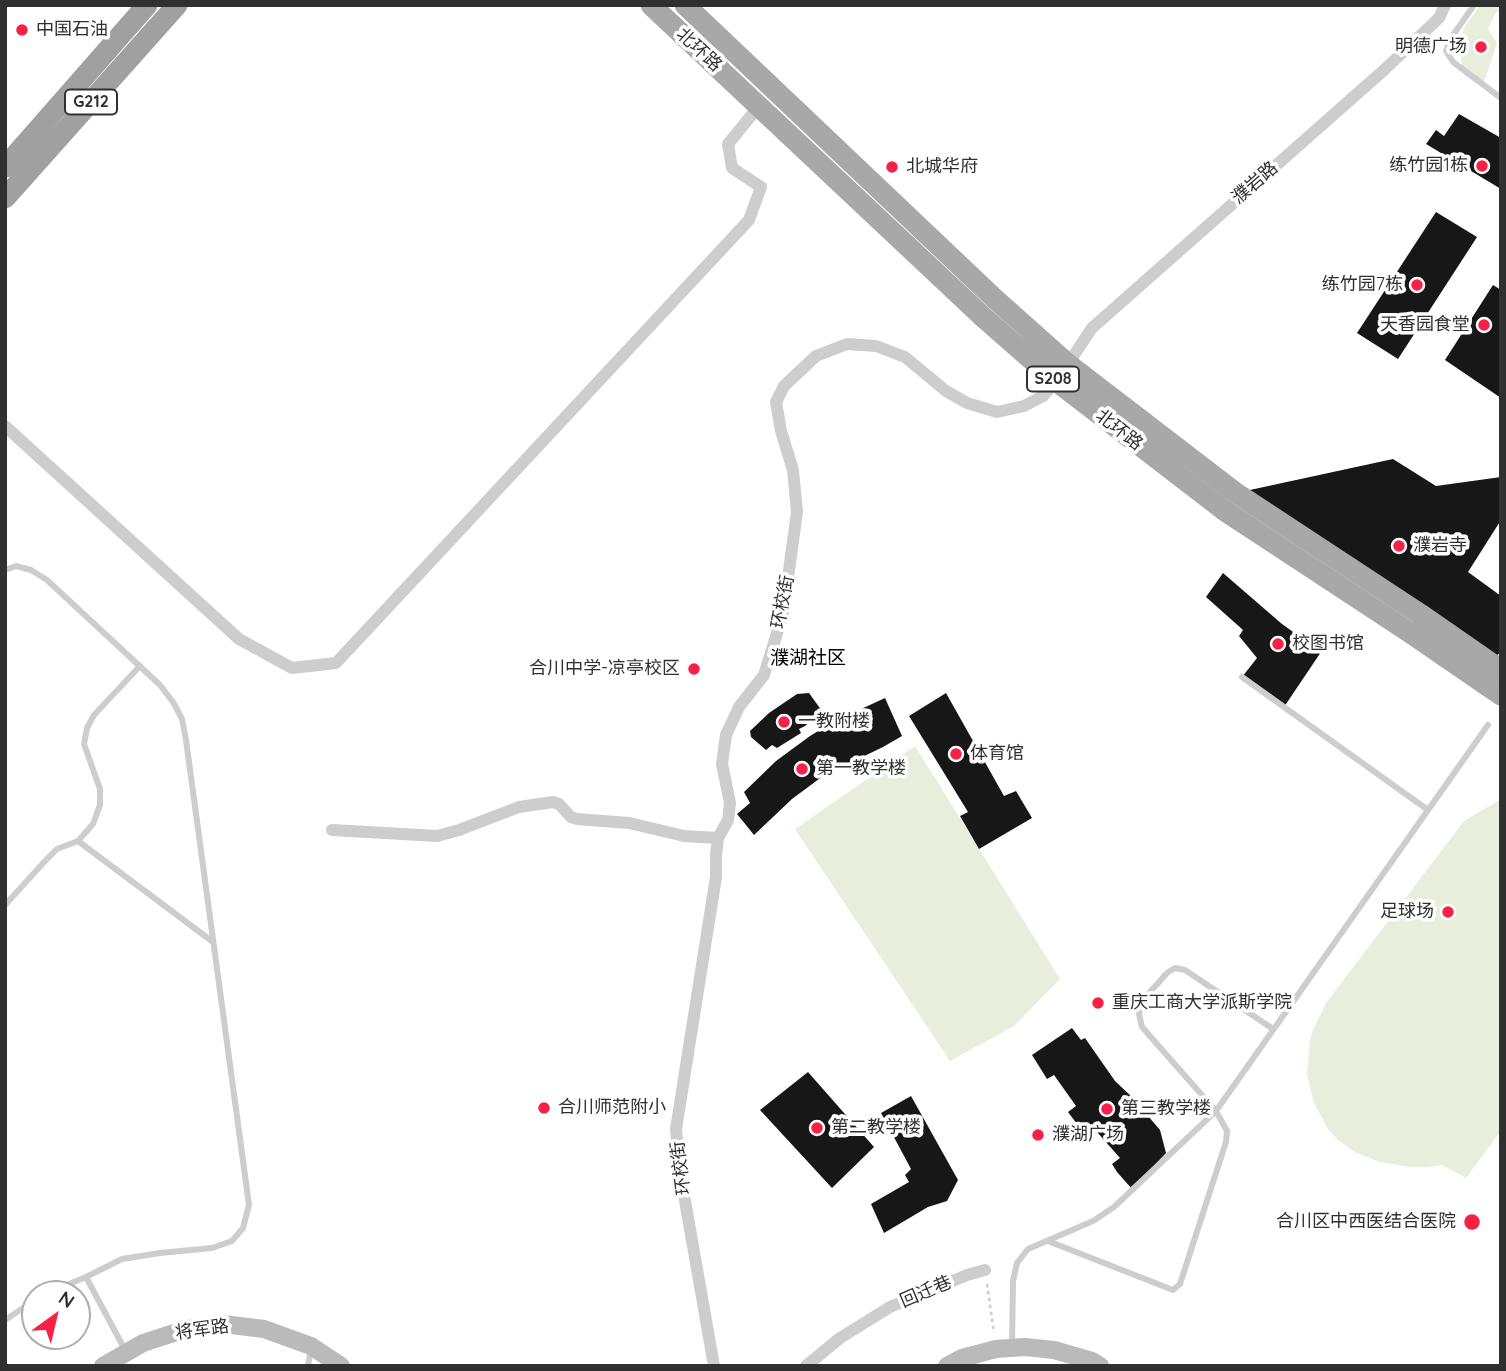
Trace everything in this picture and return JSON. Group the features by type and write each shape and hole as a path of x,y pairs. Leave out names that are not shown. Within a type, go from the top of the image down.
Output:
{"highway":[{"name":"G212","path":"5,167 147,5"},
{"name":"G212","path":"5,198 177,5"}],"main road":[{"name":"北环路","path":"651,5 983,317 1236,493 1501,670"},
{"name":"北环路","path":"685,5 995,299 1062,373 1225,512 1501,695"},
{"name":"将军路","path":"103,1366 143,1343 186,1329 223,1324 264,1329 311,1346 341,1366"},
{"path":"947,1366 962,1358 1004,1348 1025,1347 1054,1350 1100,1366"}],"street":[{"name":"濮岩路","path":"1062,373 1092,328 1384,70 1439,18 1445,5"},
{"path":"5,426 239,639 292,668 336,663 749,220 761,187 732,168 728,144 759,106"},
{"name":"环校街","path":"714,1366 680,1172 676,1129 716,877 718,838 728,820 730,803 722,764 726,735 738,707 764,675 783,614 797,512 793,470 780,431 776,402 784,386 816,356 847,344 876,346 905,356 946,391 967,402 997,412 1024,406 1043,396 1062,373"},
{"path":"331,830 437,836 519,807 553,802 559,804 570,817 577,819 629,822 684,836 718,838"},
{"name":"回迁巷","path":"806,1366 840,1338 890,1307 985,1270"}],"lane":[{"path":"1474,5 1451,38 1446,51 1453,62 1501,97"},
{"path":"5,570 16,566 31,570 47,580 160,685 182,719 249,1205 243,1228 232,1241 212,1248 122,1259 79,1280"},
{"path":"5,905 57,849 78,841 93,824 100,805 100,789 85,744 87,728 94,715 140,666"},
{"path":"1242,677 1428,810"},
{"path":"1004,1348 1017,1263 1028,1248 1093,1222 1114,1207 1216,1111 1488,725"},
{"path":"78,841 213,942"},
{"path":"1047,1240 1173,1290 1180,1284 1226,1142 1227,1131 1216,1111 1142,1027 1139,1014 1142,1001 1175,968 1185,970 1273,1029"},
{"path":"86,1277 126,1353"},
{"path":"5,1320 21,1309"},
{"path":"308,1366 311,1346"}],"path":[{"path":"985,1270 1004,1348"}],"green space":[{"name":"明德广场","path":"1480,5 1501,5 1501,11 1496,12 1488,29 1497,43 1484,82 1462,65 1460,51 1464,28"},
{"path":"915,746 1060,979 1014,1026 950,1061 795,829"},
{"name":"足球场","path":"1501,799 1501,1131 1466,1178 1442,1165 1410,1167 1380,1162 1355,1152 1338,1140 1328,1129 1314,1103 1307,1075 1313,1030 1326,1003 1464,821"}],"building":[{"name":"练竹园1栋","path":"1459,114 1501,138 1501,189 1426,144 1436,130 1444,136"},
{"name":"练竹园7栋","path":"1436,212 1477,237 1398,359 1357,333"},
{"name":"天香园食堂","path":"1493,285 1501,290 1501,398 1445,360"},
{"name":"濮岩寺","path":"1393,459 1436,486 1501,477 1501,520 1468,572 1501,596 1501,651 1491,663 1236,493"},
{"name":"校图书馆","path":"1223,573 1282,624 1321,652 1284,707 1242,677 1257,658 1239,636 1243,630 1206,597"},
{"name":"一教附楼","path":"809,693 822,711 799,729 801,733 777,748 772,745 766,750 751,737 750,731 769,713 797,694"},
{"name":"体育馆","path":"946,693 1004,796 1016,791 1032,818 979,849 960,816 968,812 909,716"},
{"name":"第一教学楼","path":"885,698 902,736 823,776 792,799 754,835 737,814 750,803 744,792 776,761 810,736"},
{"name":"第三教学楼","path":"1072,1028 1081,1040 1085,1038 1115,1081 1160,1130 1166,1153 1132,1189 1112,1164 1120,1158 1097,1132 1084,1138 1068,1112 1076,1106 1054,1075 1047,1079 1032,1055"},
{"name":"第二教学楼","path":"808,1072 874,1147 832,1188 760,1110"},
{"path":"911,1096 958,1180 947,1201 928,1207 884,1233 871,1204 909,1182 905,1175 911,1169 881,1113"}],"place":[{"name":"中国石油","path":"22,30"},
{"name":"明德广场","path":"1481,47"},
{"name":"练竹园1栋","path":"1482,166"},
{"name":"北城华府","path":"892,167"},
{"name":"练竹园7栋","path":"1417,285"},
{"name":"天香园食堂","path":"1484,325"},
{"name":"濮岩寺","path":"1399,546"},
{"name":"校图书馆","path":"1278,644"},
{"name":"合川中学-凉亭校区","path":"694,669"},
{"name":"一教附楼","path":"784,722"},
{"name":"体育馆","path":"956,754"},
{"name":"第一教学楼","path":"802,769"},
{"name":"足球场","path":"1448,912"},
{"name":"重庆工商大学派斯学院","path":"1098,1003"},
{"name":"合川师范附小","path":"544,1108"},
{"name":"第三教学楼","path":"1107,1109"},
{"name":"第二教学楼","path":"817,1128"},
{"name":"濮湖广场","path":"1038,1135"},
{"name":"合川区中西医结合医院","path":"1472,1222"}],"district":[{"name":"濮湖社区","path":"808,658"}]}
